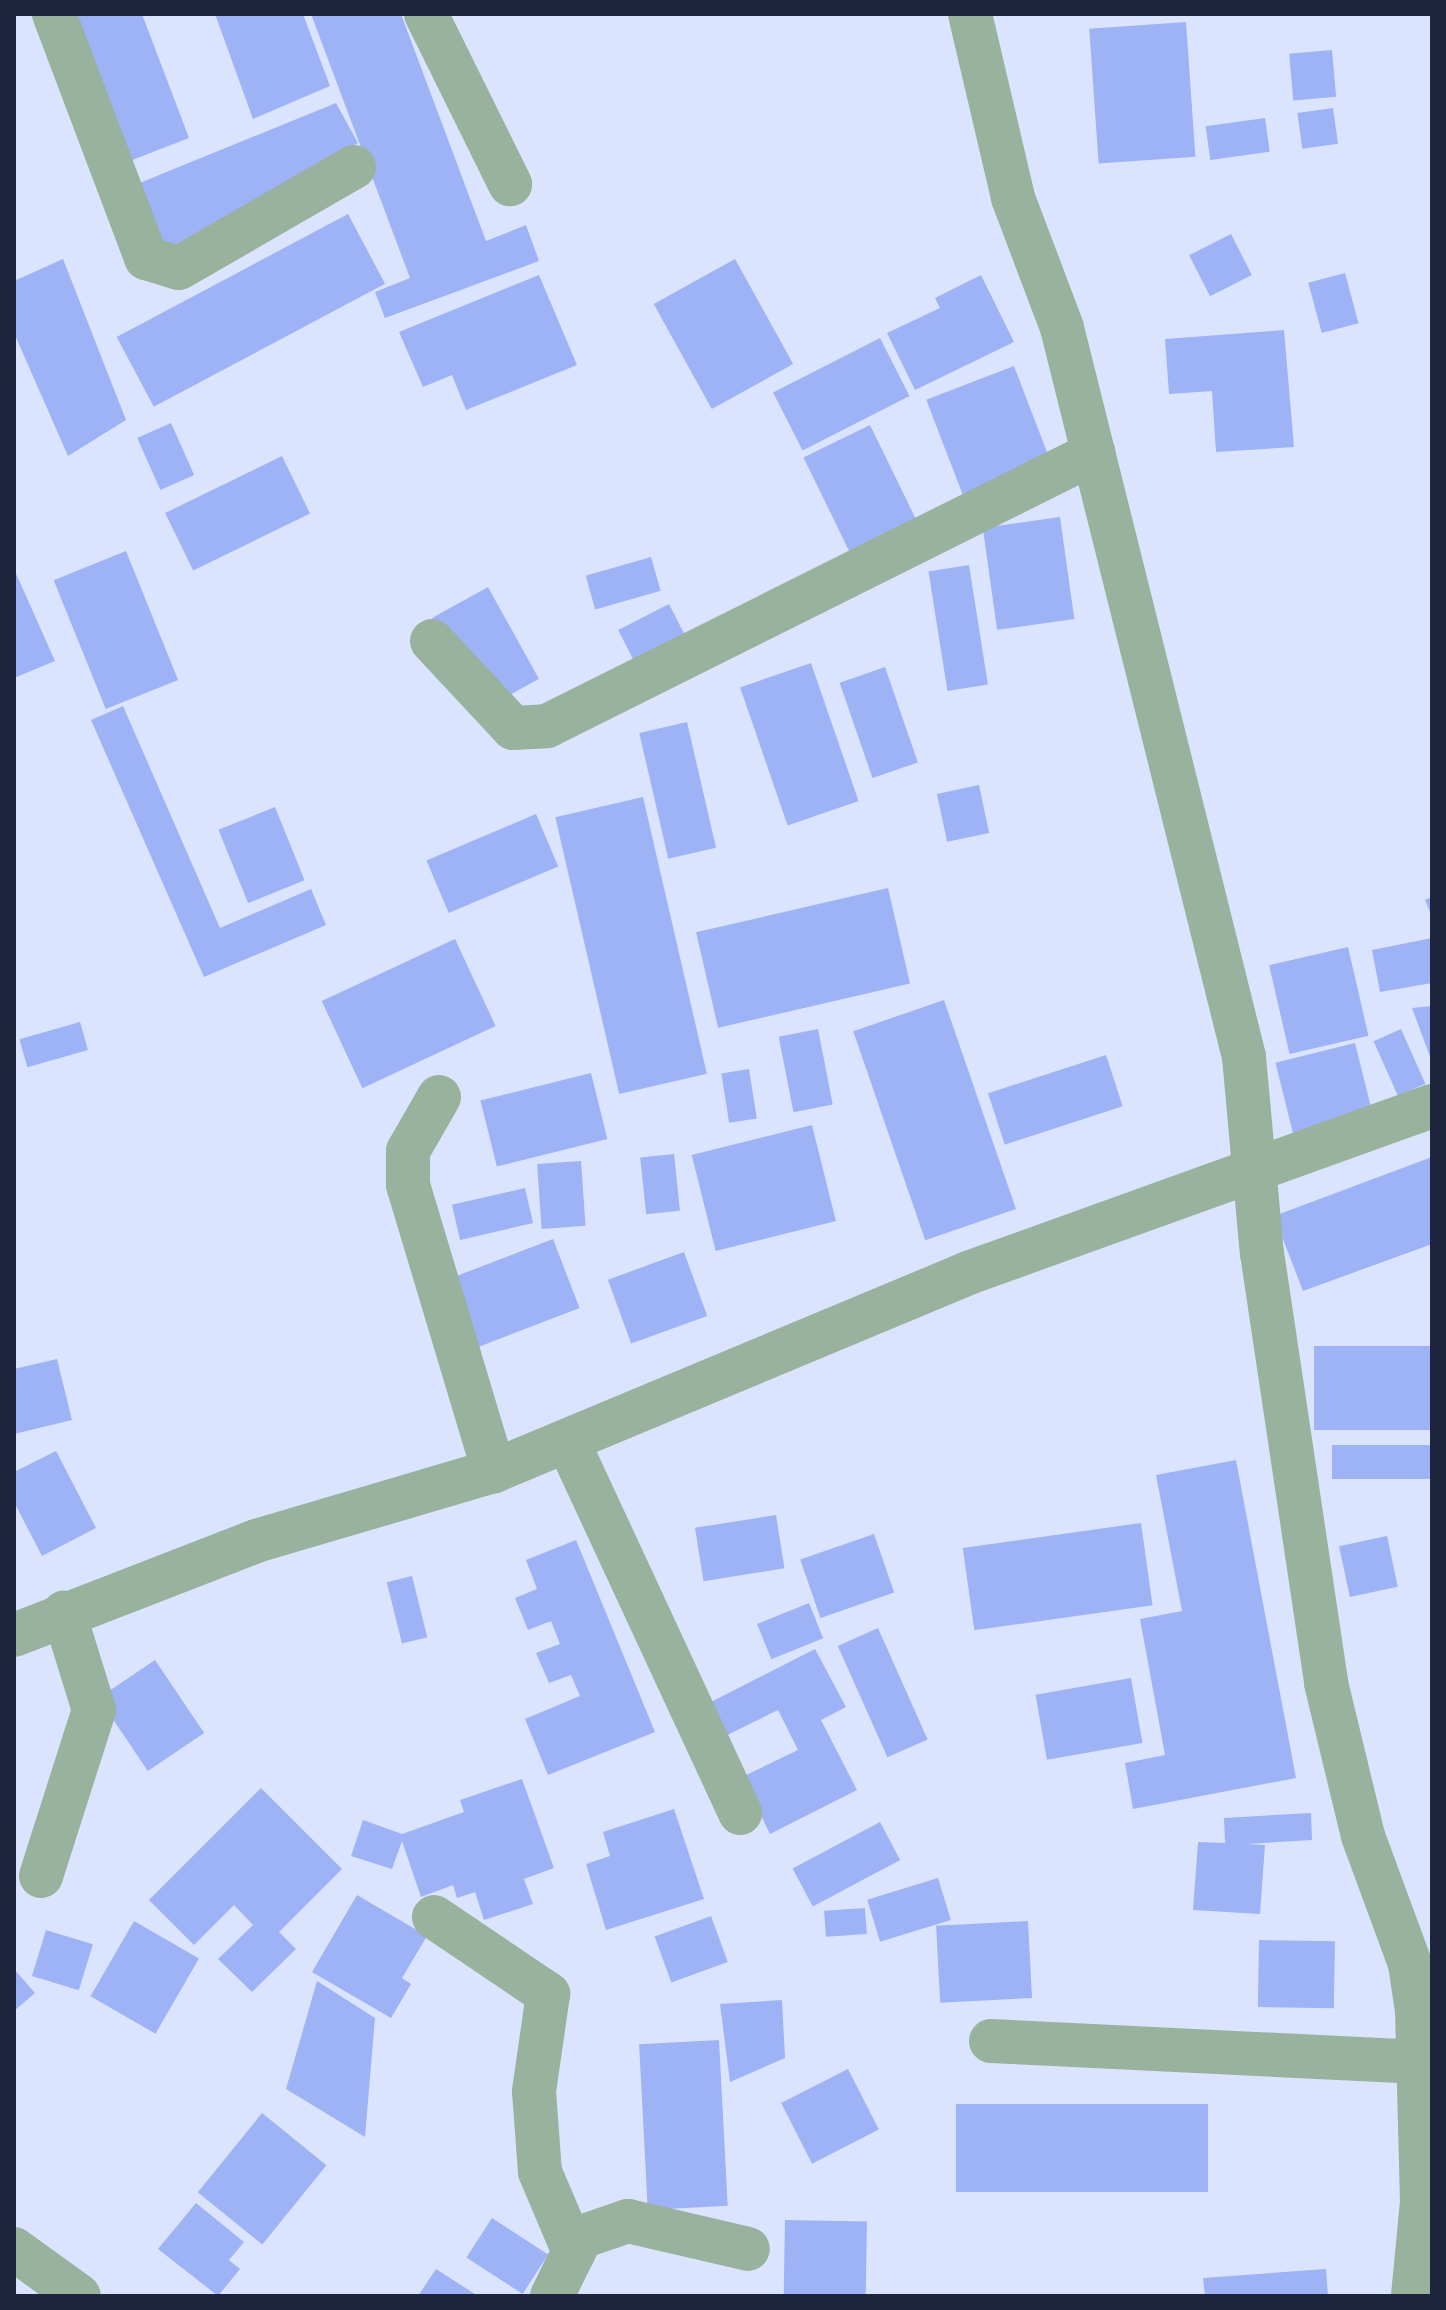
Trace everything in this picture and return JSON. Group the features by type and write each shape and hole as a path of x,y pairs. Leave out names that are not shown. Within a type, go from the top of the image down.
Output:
{"street":[{"path":"54,14 146,258 179,268 354,167"},
{"path":"426,14 510,184"},
{"path":"970,14 1013,198 1062,328 1244,1057 1254,1166 1326,1683 1363,1836 1410,1964 1424,2012 1415,2062 1422,2202 1413,2296"},
{"path":"432,641 513,728 547,726 1094,453"},
{"path":"439,1097 408,1151 408,1185 494,1471"},
{"path":"14,1635 64,1613 256,1541 494,1471 568,1442 737,1364 1254,1166 1432,1106"},
{"path":"568,1442 740,1813"},
{"path":"41,1876 94,1710 64,1613"},
{"path":"434,1917 548,1994 534,2091 540,2172 574,2252"},
{"path":"991,2041 1415,2062"},
{"path":"552,2296 581,2237 628,2221 748,2249"},
{"path":"14,2249 79,2296"}],"building":[{"path":"73,14 142,14 189,138 127,162"},
{"path":"215,14 303,14 330,86 253,119"},
{"path":"311,14 401,14 486,241 526,225 539,261 385,318 375,292 410,278"},
{"path":"1186,22 1195,157 1099,163 1089,29"},
{"path":"1332,50 1336,97 1293,101 1289,54"},
{"path":"336,103 358,143 169,251 120,191"},
{"path":"1333,108 1338,144 1302,149 1297,113"},
{"path":"1265,118 1270,152 1210,160 1206,126"},
{"path":"348,214 385,284 154,407 117,337"},
{"path":"1231,234 1252,275 1210,296 1189,255"},
{"path":"63,259 126,420 68,456 14,333 14,281"},
{"path":"735,259 793,364 712,409 654,304"},
{"path":"1345,273 1358,323 1322,333 1308,283"},
{"path":"539,275 577,365 466,410 452,375 423,387 399,332"},
{"path":"981,275 1014,342 915,390 887,333 940,308 935,298"},
{"path":"1284,330 1294,447 1216,452 1212,391 1169,394 1165,339"},
{"path":"880,338 910,396 803,450 773,392"},
{"path":"1014,366 1054,470 966,503 926,400"},
{"path":"171,423 194,475 160,490 137,438"},
{"path":"870,425 922,532 856,564 803,457"},
{"path":"282,456 310,514 193,571 165,513"},
{"path":"1060,517 1074,619 997,630 983,528"},
{"path":"126,551 178,680 106,709 54,580"},
{"path":"651,557 661,591 595,609 586,576"},
{"path":"969,565 988,685 947,691 929,571"},
{"path":"14,569 55,661 14,678"},
{"path":"488,587 539,679 483,710 432,618"},
{"path":"669,604 692,649 641,675 618,630"},
{"path":"811,663 859,801 788,825 740,687"},
{"path":"885,667 918,762 872,778 840,683"},
{"path":"123,706 220,928 311,889 326,925 204,977 91,720"},
{"path":"687,722 716,848 668,859 639,733"},
{"path":"979,785 989,833 947,842 937,794"},
{"path":"643,797 707,1074 619,1094 555,817"},
{"path":"275,807 305,880 248,903 218,830"},
{"path":"536,814 558,866 449,913 426,860"},
{"path":"888,888 910,983 718,1028 696,932"},
{"path":"1432,897 1432,917 1425,900"},
{"path":"1432,938 1432,983 1380,992 1372,950"},
{"path":"455,939 496,1026 362,1088 322,1001"},
{"path":"1348,947 1368,1036 1290,1054 1269,965"},
{"path":"944,1000 1016,1209 925,1240 853,1031"},
{"path":"1432,1006 1432,1062 1412,1008"},
{"path":"80,1022 88,1050 27,1067 19,1039"},
{"path":"818,1029 833,1105 793,1112 779,1037"},
{"path":"1401,1029 1425,1084 1398,1096 1374,1041"},
{"path":"1355,1043 1375,1124 1296,1143 1275,1063"},
{"path":"1106,1055 1123,1106 1005,1145 988,1093"},
{"path":"749,1069 757,1118 729,1123 721,1073"},
{"path":"591,1073 607,1139 497,1167 480,1101"},
{"path":"812,1125 836,1221 716,1251 692,1155"},
{"path":"674,1154 680,1211 646,1214 640,1158"},
{"path":"1432,1157 1432,1244 1303,1291 1274,1216"},
{"path":"581,1161 586,1226 542,1229 537,1164"},
{"path":"525,1188 533,1223 460,1240 452,1205"},
{"path":"553,1239 580,1308 471,1350 445,1281"},
{"path":"684,1252 707,1316 631,1344 608,1280"},
{"path":"1314,1346 1432,1346 1432,1430 1314,1430"},
{"path":"57,1359 72,1420 14,1434 14,1369"},
{"path":"1332,1445 1432,1445 1432,1479 1332,1479"},
{"path":"56,1451 96,1528 42,1556 14,1502 14,1472"},
{"path":"1236,1460 1296,1778 1133,1809 1125,1763 1165,1755 1140,1619 1182,1611 1156,1475"},
{"path":"776,1515 784,1568 703,1581 695,1528"},
{"path":"1141,1523 1153,1605 974,1630 963,1548"},
{"path":"874,1534 894,1593 820,1618 800,1559"},
{"path":"1387,1536 1398,1587 1350,1597 1339,1546"},
{"path":"576,1540 655,1732 548,1775 525,1719 580,1696 571,1675 549,1683 536,1653 560,1644 551,1621 528,1630 515,1598 537,1589 526,1560"},
{"path":"412,1576 427,1637 402,1643 387,1582"},
{"path":"809,1603 823,1638 771,1659 757,1624"},
{"path":"878,1628 928,1739 887,1757 838,1646"},
{"path":"815,1649 846,1707 821,1720 857,1790 770,1834 742,1777 798,1750 778,1710 715,1741 699,1708"},
{"path":"155,1660 204,1733 148,1771 99,1698"},
{"path":"1131,1678 1142,1743 1047,1760 1035,1695"},
{"path":"522,1779 554,1868 524,1879 533,1904 484,1920 475,1892 457,1898 453,1885 421,1897 402,1841 392,1869 351,1856 363,1820 402,1834 464,1812 460,1800"},
{"path":"261,1788 342,1869 279,1932 296,1949 252,1992 218,1959 253,1925 234,1905 194,1945 149,1900"},
{"path":"674,1809 704,1899 606,1930 586,1864 610,1856 603,1832"},
{"path":"1311,1813 1312,1840 1247,1844 1265,1845 1260,1914 1193,1910 1198,1842 1225,1843 1224,1818"},
{"path":"880,1822 900,1860 813,1906 793,1868"},
{"path":"938,1878 951,1920 880,1942 867,1900"},
{"path":"357,1895 427,1936 402,1978 411,1984 391,2018 312,1972"},
{"path":"865,1908 867,1934 826,1937 824,1911"},
{"path":"711,1916 728,1962 671,1983 655,1937"},
{"path":"134,1921 199,1958 155,2034 90,1996"},
{"path":"1028,1921 1032,1998 940,2003 936,1926"},
{"path":"46,1930 93,1944 79,1990 32,1976"},
{"path":"1259,1940 1335,1941 1334,2008 1258,2007"},
{"path":"14,1969 35,1993 14,2011"},
{"path":"317,1981 375,2018 365,2137 286,2089"},
{"path":"782,2000 785,2058 730,2082 720,2004"},
{"path":"719,2040 728,2206 648,2210 639,2044"},
{"path":"848,2069 879,2130 812,2164 781,2103"},
{"path":"956,2104 1208,2104 1208,2192 956,2192"},
{"path":"262,2113 327,2165 262,2245 198,2192"},
{"path":"196,2203 244,2242 229,2260 240,2269 218,2296 158,2249"},
{"path":"492,2218 548,2254 523,2294 466,2257"},
{"path":"785,2220 867,2221 866,2296 784,2296"},
{"path":"436,2269 478,2296 418,2296"},
{"path":"1326,2269 1328,2296 1205,2296 1203,2278"}]}
